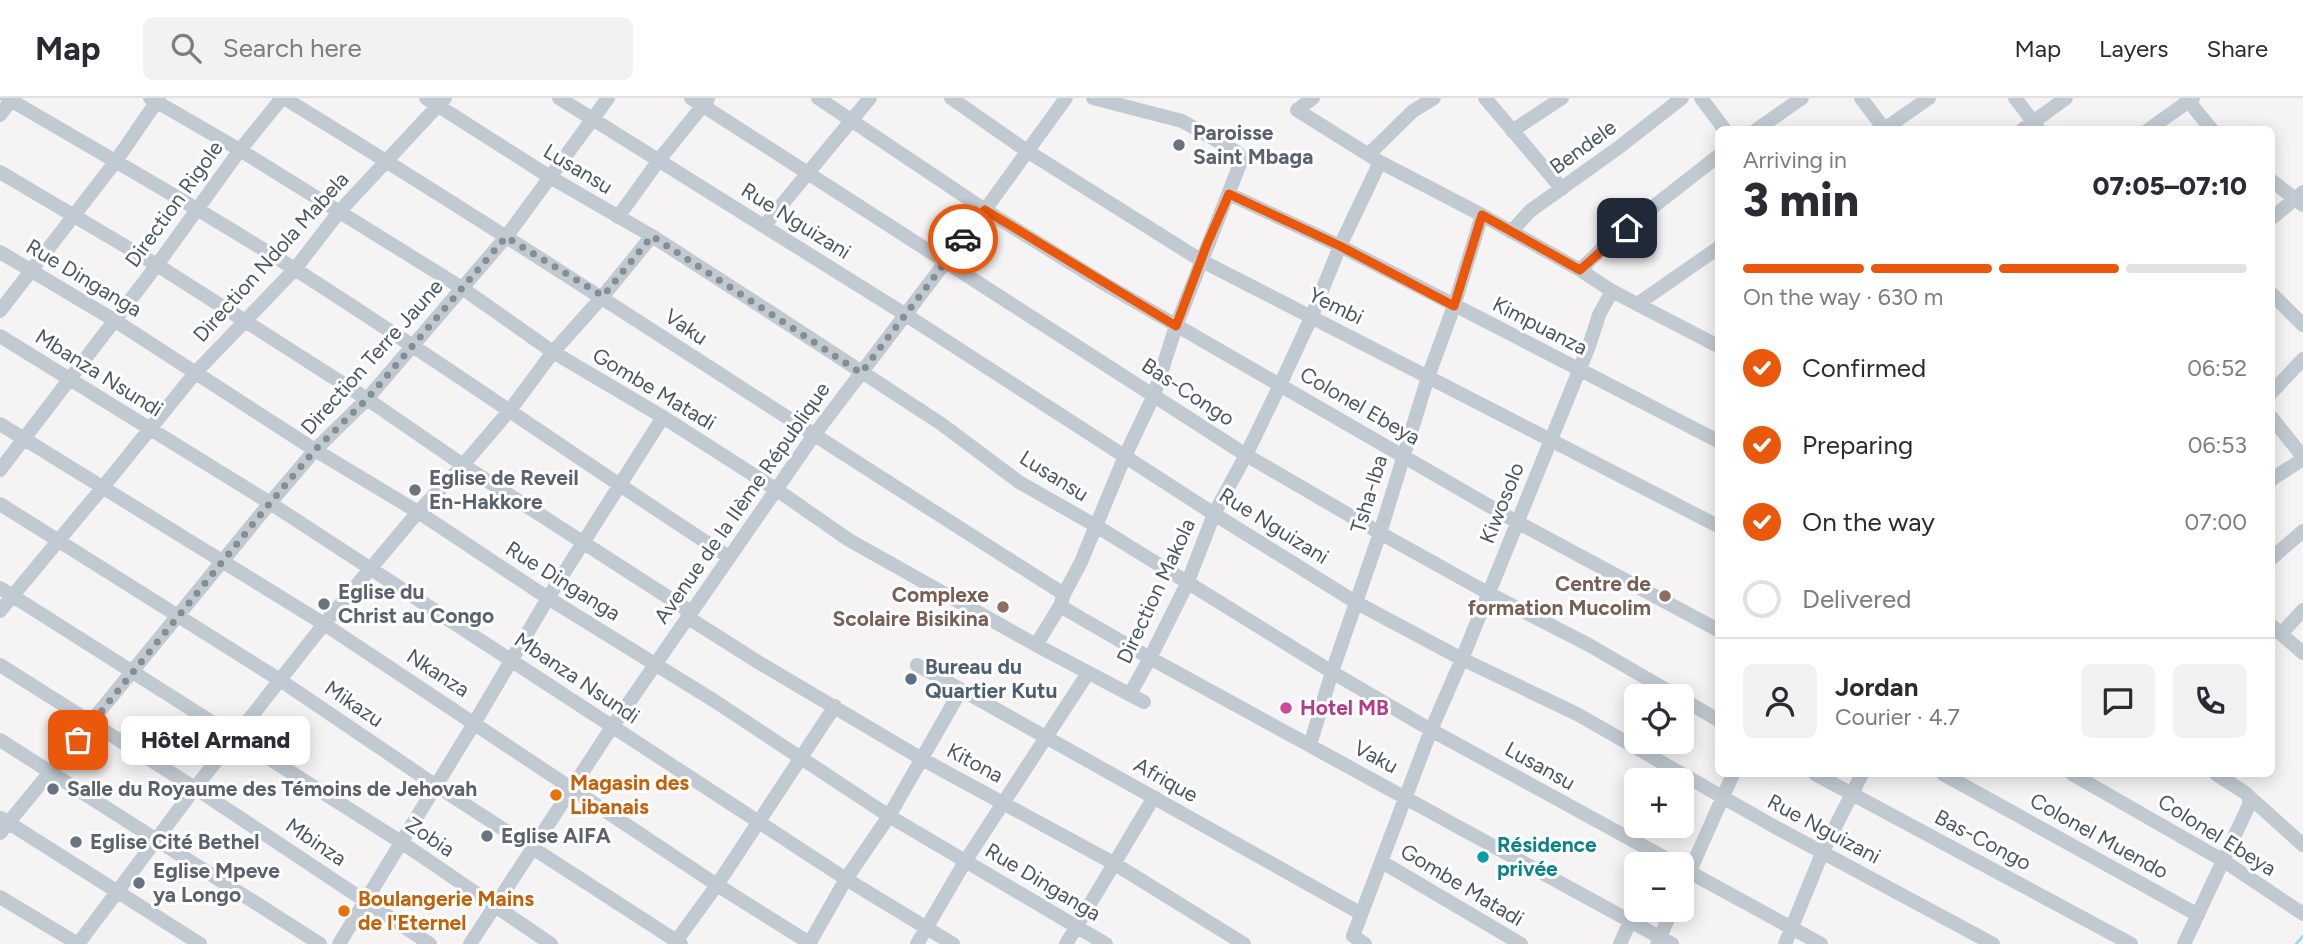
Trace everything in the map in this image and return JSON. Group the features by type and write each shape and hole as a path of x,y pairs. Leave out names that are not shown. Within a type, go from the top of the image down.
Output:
{"street":[{"name":"Direction Rigole","path":"0,470 157,265 240,150 283,98"},
{"name":"Vaku","path":"283,98 603,296 1150,658 1407,798 1624,910"},
{"name":"Rue Nguizani","path":"559,98 906,315 1357,603 1462,659 1577,714 1723,798 1993,944"},
{"name":"Direction Terre Jaune","path":"3,824 51,772 315,450 367,399 506,237 608,98"},
{"path":"818,98 985,210"},
{"path":"764,226 870,98"},
{"name":"Yembi","path":"951,98 1027,151 1202,261 1715,524"},
{"name":"Avenue de la IIème République","path":"470,944 612,727 814,435 985,210 1066,98"},
{"path":"1036,645 1098,527 1125,456 1154,395 1176,326 1242,159 1237,152 1182,121 1093,98"},
{"path":"1313,98 1297,110 1375,158 1482,215 1612,291 1715,342"},
{"name":"Direction Makola","path":"1130,694 1187,584 1214,514 1246,455 1311,318 1375,158 1413,111 1434,98"},
{"path":"1485,98 1562,189"},
{"path":"1512,131 1562,98"},
{"name":"Bendele","path":"1511,232 1530,211 1618,149 1682,98"},
{"path":"1701,98 1722,126"},
{"path":"1762,126 1802,98"},
{"path":"1861,98 1882,126"},
{"path":"1888,126 1929,98"},
{"path":"2015,98 2030,126"},
{"path":"2032,126 2066,98"},
{"path":"0,115 10,99 197,208 510,410 729,557"},
{"name":"Gombe Matadi","path":"155,99 462,288 553,352 777,490 849,540 1144,702"},
{"path":"0,311 116,161 155,99"},
{"path":"2153,126 2189,99 2209,126"},
{"path":"618,217 701,100"},
{"name":"Bas-Congo","path":"701,100 806,174 1246,455 1380,533 1656,684"},
{"name":"Direction Ndola Mabela","path":"0,611 6,592 57,541 196,372 295,269 339,212 387,161 436,101"},
{"name":"Lusansu","path":"436,101 550,177 652,236 940,423 1019,482 1098,527 1332,672 1644,852"},
{"path":"1580,270 1611,240 1715,158"},
{"name":"Kitona","path":"0,172 73,218 157,265 367,399 689,614 835,706 922,759 1115,864 1244,944"},
{"path":"2275,183 2301,198 2275,216"},
{"name":"Kimpuanza","path":"1229,194 1340,246 1715,439"},
{"name":"Colonel Ebeya","path":"985,210 1176,326 1403,454 1517,522 1715,628"},
{"name":"Tsha-Iba","path":"1310,746 1482,215"},
{"path":"0,897 78,944 195,788 324,624 418,512 510,410 553,352 652,236"},
{"path":"1639,303 1715,250"},
{"name":"Rue Dinganga","path":"0,252 114,320 315,450 418,512 889,816 1106,944"},
{"name":"Kiwosolo","path":"1360,913 1599,315 1612,291"},
{"path":"2275,297 2303,325"},
{"name":"Mbanza Nsundi","path":"0,336 270,503 846,879 953,944"},
{"path":"2275,389 2303,359"},
{"path":"339,944 475,722 510,659 663,418"},
{"path":"2275,422 2303,458 2275,477"},
{"name":"Nkanza","path":"0,424 324,624 810,944"},
{"name":"Mikazu","path":"0,504 280,680 677,943"},
{"path":"2275,555 2303,531"},
{"name":"Zobia","path":"6,592 401,842 551,944"},
{"path":"2303,610 2276,630 2303,653"},
{"name":"Mbinza","path":"0,665 195,788 430,944"},
{"name":"Afrique","path":"917,665 1360,913"},
{"path":"917,944 966,860 1088,673"},
{"path":"810,944 846,879 889,816 961,690"},
{"path":"677,943 835,706"},
{"name":"Bas-Congo","path":"1694,706 1715,718"},
{"path":"0,740 320,944"},
{"path":"1694,854 1732,777"},
{"name":"Bas-Congo","path":"1821,777 2131,944"},
{"path":"1785,944 1823,851 1861,777"},
{"name":"Colonel Muendo","path":"1948,777 2198,915"},
{"name":"Colonel Ebeya","path":"2076,777 2224,861 2303,914"},
{"path":"2228,778 2303,845"},
{"path":"1066,944 1154,797"},
{"path":"2185,944 2249,805 2249,798"},
{"path":"3,824 200,944"},
{"name":"Gombe Matadi","path":"1382,862 1521,944"},
{"path":"1694,874 1821,944"},
{"path":"1360,913 1353,936 1365,944"},
{"path":"1620,944 1630,922"},
{"name":"Vaku","path":"1641,922 1662,942"},
{"path":"1662,942 1668,922"}],"waterway":[{"path":"2296,944 2303,936"}],"way so far":[{"path":"78,740 315,450 367,399 506,237 603,296 652,236 861,373 963,239"}],"place":[{"name":"Paroisse Saint Mbaga","path":"1179,145"},
{"name":"Eglise de Reveil En-Hakkore","path":"415,490"},
{"name":"Centre de formation Mucolim","path":"1665,596"},
{"name":"Eglise du Christ au Congo","path":"324,604"},
{"name":"Complexe Scolaire Bisikina","path":"1003,607"},
{"name":"Bureau du Quartier Kutu","path":"911,679"},
{"name":"Hotel MB","path":"1286,708"},
{"name":"Hôtel Armand","path":"78,740"},
{"name":"Salle du Royaume des Témoins de Jehovah","path":"53,789"},
{"name":"Magasin des Libanais","path":"556,795"},
{"name":"Eglise AIFA","path":"487,836"},
{"name":"Eglise Cité Bethel","path":"76,842"},
{"name":"Résidence privée","path":"1483,857"},
{"name":"Eglise Mpeve ya Longo","path":"139,883"},
{"name":"Boulangerie Mains de l'Eternel","path":"344,911"}],"route":[{"path":"963,239 985,210 1176,326 1229,194 1340,246 1454,306 1482,215 1580,270 1627,228"}]}
